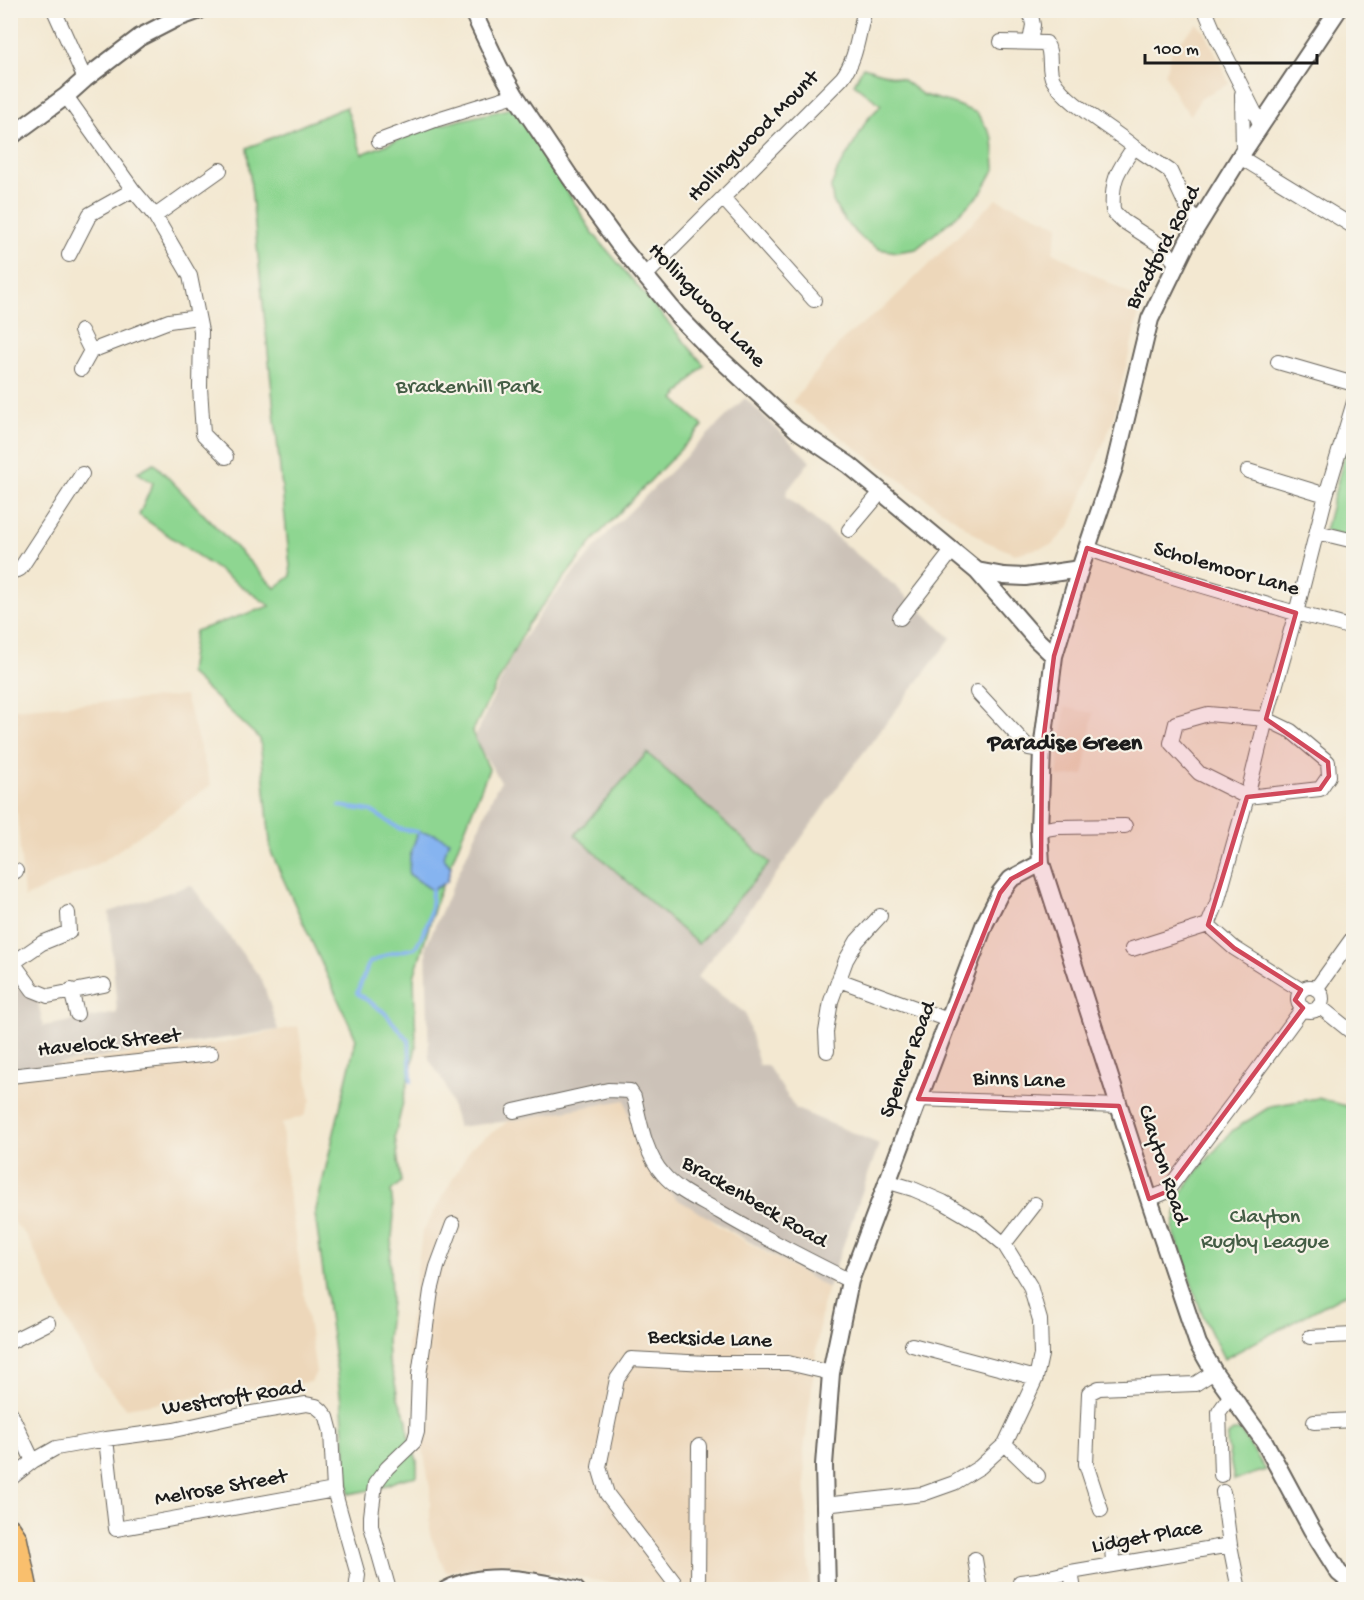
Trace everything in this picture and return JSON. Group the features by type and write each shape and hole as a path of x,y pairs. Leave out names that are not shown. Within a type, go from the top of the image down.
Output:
{"main road":[{"path":"10,1529 16,1538 27,1590"}],"street":[{"path":"54,10 85,79"},
{"path":"10,137 140,37 174,15 200,10"},
{"name":"Hollingwood Lane","path":"472,10 499,67 570,177 618,243 678,316 712,352 797,430 849,465 977,571 1036,639 1054,656"},
{"name":"Hollingwood Mount","path":"645,276 849,70 865,10"},
{"path":"1205,10 1261,125"},
{"name":"Bradford Road","path":"1080,569 1113,468 1150,320 1188,241 1241,155 1338,10"},
{"path":"1030,42 1033,25 1031,15"},
{"path":"1001,42 1046,43 1049,48 1052,79 1072,101 1170,171 1191,214 1202,220"},
{"path":"1242,89 1241,155 1353,227"},
{"path":"379,141 438,118 515,94"},
{"path":"66,96 133,190 155,216 190,276 201,331 200,387 203,434 226,457"},
{"path":"1134,147 1112,188 1113,211 1123,221 1163,247 1177,264"},
{"path":"155,216 220,170"},
{"path":"69,255 90,214 133,190"},
{"path":"723,198 814,300"},
{"path":"81,369 91,351 169,321 198,317"},
{"path":"81,331 91,351"},
{"path":"1278,362 1353,384"},
{"path":"1132,949 1208,925 1218,903 1326,495 1353,402"},
{"path":"1248,471 1326,495"},
{"path":"10,573 20,569 82,474"},
{"path":"849,530 881,492"},
{"path":"1317,532 1353,541"},
{"name":"Scholemoor Lane","path":"1087,548 1134,565 1353,629"},
{"path":"900,618 952,551"},
{"path":"1041,862 1039,830 1042,750 1054,656 1080,569"},
{"name":"Hollingwood Lane","path":"977,571 1025,577 1080,569"},
{"path":"977,692 1029,748 1042,750"},
{"path":"1208,714 1266,718 1291,732 1328,762 1329,776 1320,789 1247,797 1199,773 1171,744 1176,723 1208,714"},
{"path":"1039,830 1058,827 1125,826"},
{"name":"Spencer Road","path":"827,1590 824,1465 831,1373 850,1281 985,923 1000,892 1011,879 1041,862"},
{"name":"Clayton Road","path":"1041,862 1198,1344 1214,1372 1264,1441 1312,1530 1339,1573 1353,1585"},
{"path":"68,913 69,933 42,943 12,964 33,990 48,996 104,985"},
{"path":"827,1051 826,1032 831,1001 846,960 857,941 880,916"},
{"path":"1208,925 1234,948 1301,990"},
{"path":"1316,989 1353,936"},
{"path":"839,980 948,1020"},
{"path":"1309,987 1316,989 1321,995 1319,1006 1312,1010 1303,1008 1298,1001 1301,990 1309,987"},
{"path":"71,990 77,1014"},
{"path":"1319,1006 1353,1035"},
{"path":"1149,1199 1166,1192 1303,1008"},
{"name":"Havelock Street","path":"10,1076 212,1054"},
{"name":"Brackenbeck Road","path":"514,1111 608,1090 630,1091 634,1097 649,1149 664,1175 688,1194 756,1233 850,1281"},
{"name":"Binns Lane","path":"918,1099 1119,1106"},
{"path":"824,1505 923,1494 954,1483 980,1467 1005,1444 1036,1378 1041,1355 1040,1320 1030,1286 1005,1244 979,1223 943,1202 913,1189 886,1181"},
{"path":"1005,1244 1035,1204"},
{"path":"389,1590 371,1526 370,1516 374,1491 380,1476 414,1442 417,1432 419,1375 431,1291 453,1224"},
{"path":"10,1342 48,1323"},
{"path":"1310,1337 1353,1335"},
{"path":"912,1345 1036,1378"},
{"name":"Beckside Lane","path":"673,1590 674,1582 607,1494 599,1467 617,1379 631,1359 708,1364 788,1363 831,1373"},
{"path":"1101,1509 1086,1464 1089,1393 1099,1388 1195,1384 1214,1372"},
{"path":"1221,1475 1219,1412 1231,1395"},
{"name":"Westcroft Road","path":"10,1479 33,1461 56,1448 174,1430 306,1404 316,1406 327,1417 331,1432 334,1490 357,1575 356,1590"},
{"path":"10,1412 33,1461"},
{"path":"1314,1422 1353,1420"},
{"name":"Melrose Street","path":"106,1439 116,1529 334,1490"},
{"path":"1005,1444 1038,1476"},
{"path":"698,1590 699,1446"},
{"path":"1223,1492 1239,1590"},
{"path":"1112,1545 1113,1565"},
{"name":"Lidget Place","path":"1020,1582 1230,1545"},
{"path":"975,1559 981,1590"},
{"name":"Lidget Place","path":"1071,1572 1074,1590"},
{"path":"446,1590 455,1585 500,1577 536,1581 576,1590"}],"highlighted area":[{"path":"1087,548 1296,613 1266,719 1328,762 1329,776 1320,789 1247,797 1208,925 1234,948 1301,990 1295,1000 1303,1008 1166,1192 1149,1199 1119,1106 918,1099 1000,893 1011,879 1041,863 1042,750 1054,656"}],"shaded area":[{"path":"1197,24 1205,32 1229,84 1200,99 1191,115 1179,102 1165,74 1172,49"},
{"path":"996,199 1059,225 1053,252 1142,301 1113,420 1070,526 1052,545 1015,554 985,541 792,402 844,338 887,305"},
{"path":"745,398 810,461 787,491 786,496 894,585 951,638 697,977 745,1013 759,1065 767,1065 796,1109 879,1144 828,1288 675,1198 642,1160 625,1100 509,1121 458,1127 445,1084 429,1059 426,946 501,782 474,738 516,649 547,604 609,532"},
{"path":"185,696 211,785 103,861 24,898 17,813 11,813 11,709"},
{"path":"1065,707 1093,713 1084,775 1057,777"},
{"path":"191,885 262,980 278,1030 11,1071 10,984 38,1001 43,1026 117,1013 109,912"},
{"path":"298,1026 311,1100 304,1116 282,1123 285,1171 316,1372 311,1382 237,1390 126,1408 98,1376 68,1322 27,1236 11,1220 10,1071 222,1043"},
{"path":"625,1100 643,1161 718,1226 828,1288 822,1306 804,1451 810,1589 644,1589 501,1563 446,1572 430,1535 430,1488 407,1346 422,1233 471,1147 509,1121"}],"green space":[{"path":"863,67 902,79 923,95 977,113 993,138 995,168 981,193 916,249 897,252 879,249 864,240 849,226 833,201 831,187 837,171 866,121 881,105 854,84"},
{"name":"Brackenhill Park","path":"346,107 362,154 431,127 516,107 592,232 704,365 674,399 703,426 597,536 528,624 472,732 489,769 438,896 414,977 416,1047 395,1136 401,1182 391,1191 394,1215 390,1261 391,1301 387,1340 388,1359 398,1398 407,1420 408,1435 417,1461 417,1476 398,1480 380,1488 349,1494 342,1409 315,1214 356,1039 271,852 260,739 189,673 195,631 270,606 139,515 153,483 137,472 154,463 275,588 291,576 247,148"},
{"path":"1353,422 1353,539 1325,531"},
{"path":"647,753 770,863 698,944 575,835"},
{"name":"Clayton Rugby League","path":"1318,1098 1353,1108 1353,1290 1224,1359 1202,1314 1173,1229 1181,1193 1233,1130 1271,1106"},
{"path":"1233,1431 1242,1433 1266,1470 1234,1480 1227,1443 1228,1435"}],"water":[{"path":"418,832 435,834 449,841 443,857 451,867 447,882 432,890 409,874 410,855"}],"waterway":[{"path":"340,806 371,811 400,829 418,832"},
{"path":"411,1081 409,1041 384,1012 357,993 369,963 388,954 415,948 428,920 432,890"}],"district":[{"name":"Paradise Green","path":"1065,744"}]}
